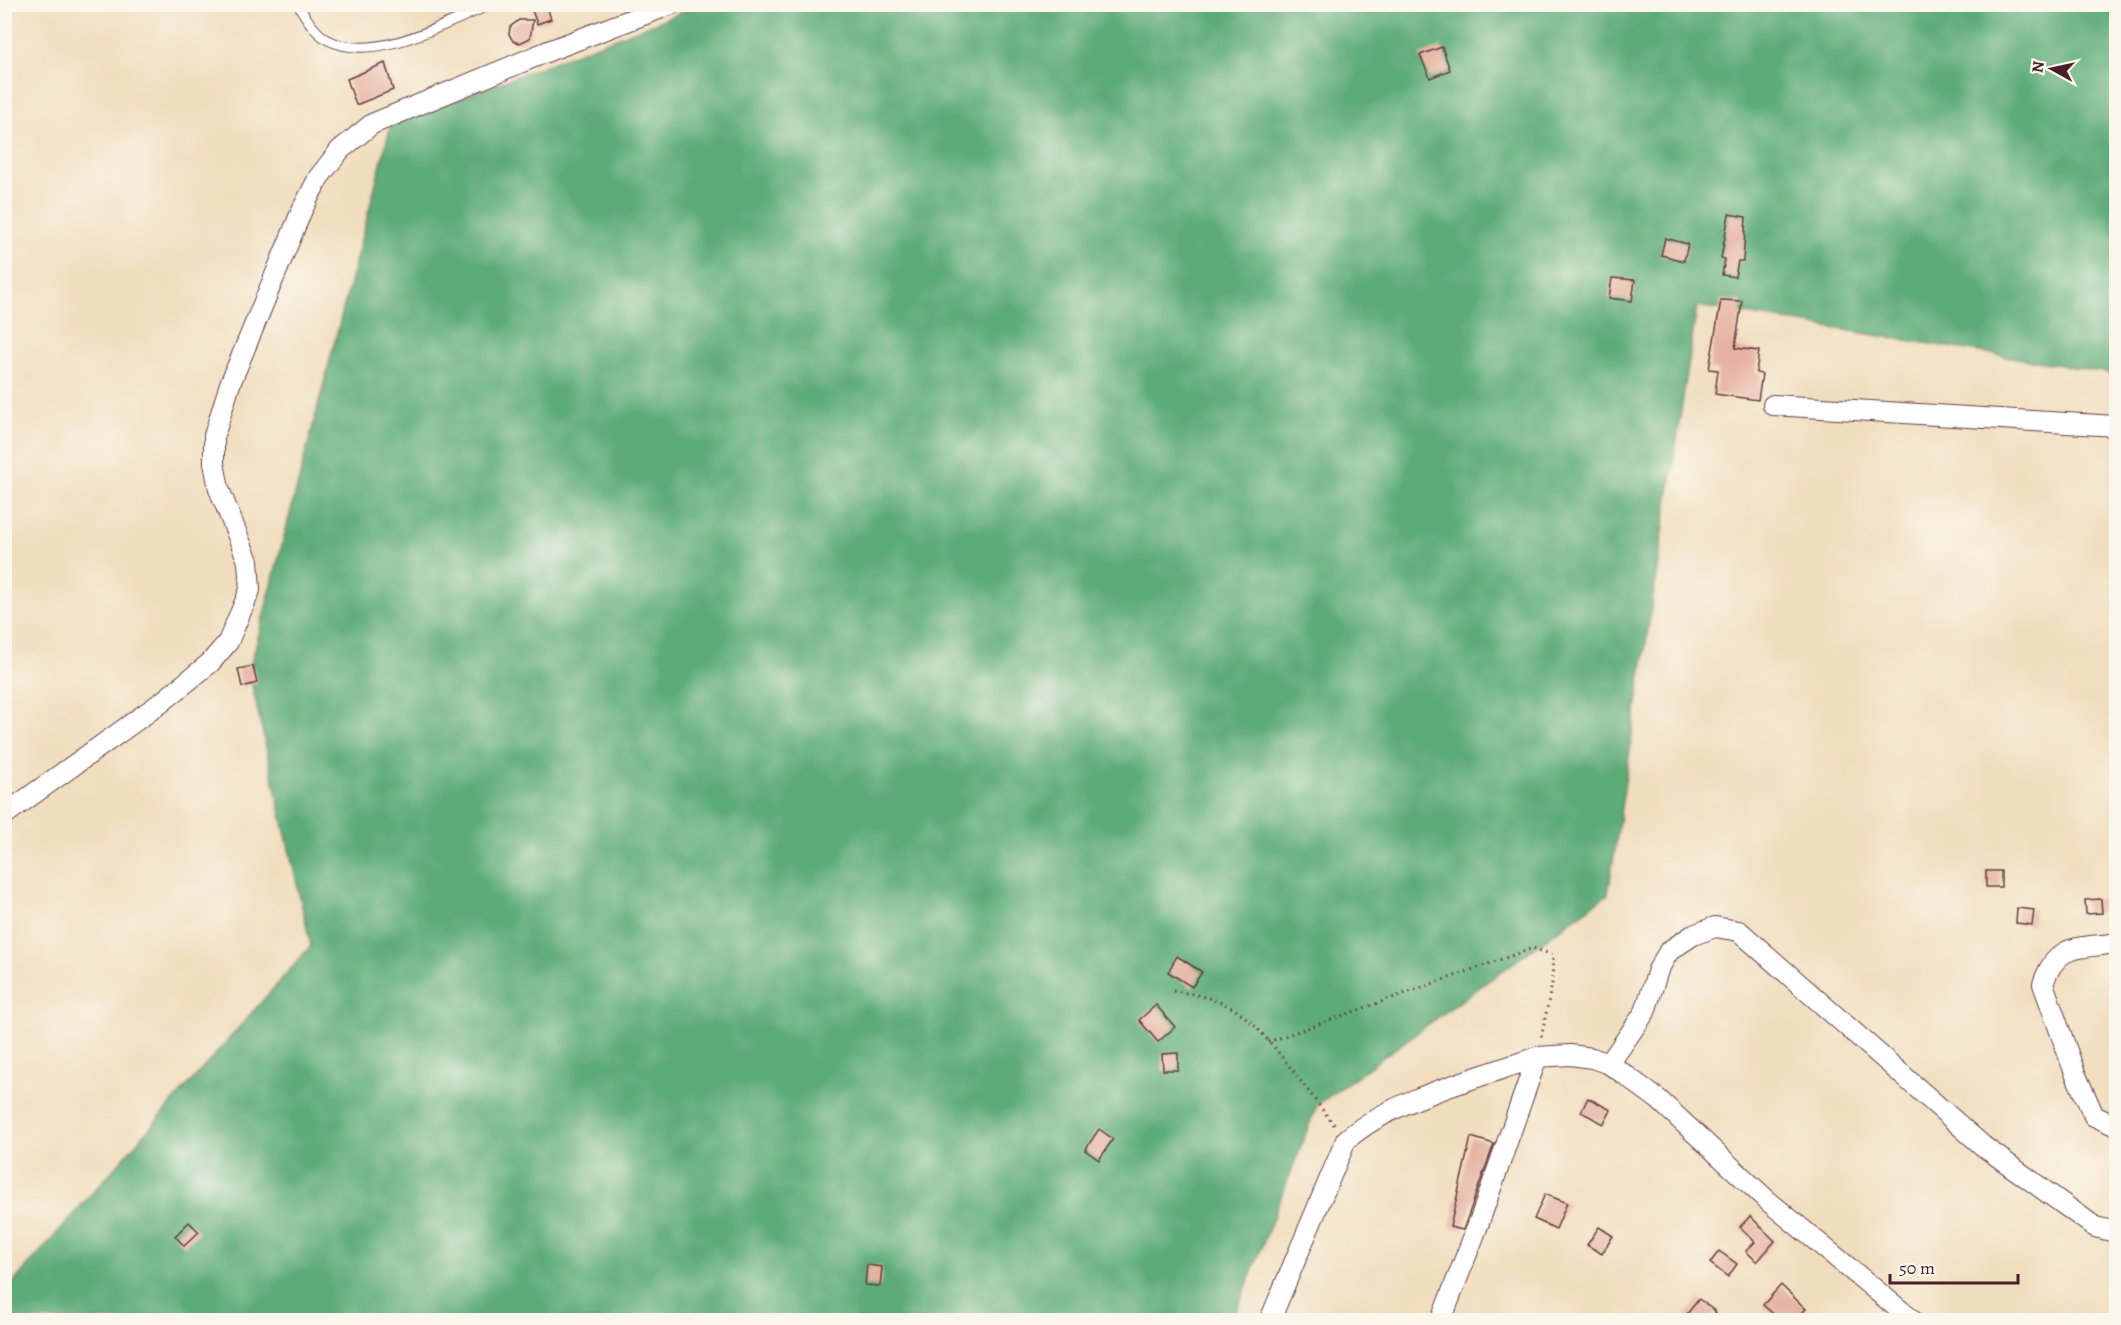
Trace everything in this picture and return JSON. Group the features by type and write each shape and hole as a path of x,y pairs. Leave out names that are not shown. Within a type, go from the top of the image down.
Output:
{"street":[{"path":"4,815 162,702 210,663 228,642 250,590 248,561 219,489 214,463 214,436 230,384 302,210 319,177 339,150 372,124 551,50 672,4"},
{"path":"1773,405 2116,426"},
{"path":"1609,1064 1644,1012 1658,970 1669,951 1693,935 1715,927 1739,931 1983,1146 2094,1227 2116,1232"},
{"path":"2116,943 2072,947 2048,970 2043,984 2075,1073 2094,1116 2116,1126"},
{"path":"1270,1320 1346,1140 1366,1123 1392,1109 1537,1057 1570,1055 1609,1064 1659,1100 1768,1201 1912,1320"},
{"path":"1441,1320 1477,1228 1537,1057"}],"lane":[{"path":"298,4 307,20 327,39 355,48 392,44 492,4"}],"path":[{"path":"1268,1042 1533,948 1553,955 1552,983 1537,1057"},
{"path":"1173,991 1202,995 1235,1009 1268,1042 1346,1140"}],"green space":[{"path":"701,5 2116,5 2116,374 1697,306 1608,894 1317,1105 1233,1320 5,1320 5,1292 311,946 249,672 391,125"}],"building":[{"path":"546,4 551,19 537,24 532,10"},
{"path":"519,20 533,20 530,38 520,43 513,41 509,34 510,27"},
{"path":"1442,47 1450,70 1430,78 1420,55"},
{"path":"385,63 393,90 356,105 347,79"},
{"path":"1729,214 1746,217 1743,261 1738,261 1735,277 1722,275 1725,259 1721,258"},
{"path":"1665,238 1688,244 1684,261 1661,255"},
{"path":"1612,278 1635,280 1632,301 1609,298"},
{"path":"1721,300 1742,301 1735,348 1759,351 1756,373 1762,374 1758,400 1715,394 1718,370 1709,369"},
{"path":"253,666 257,683 242,687 238,669"},
{"path":"1986,871 2001,871 2001,887 1986,887"},
{"path":"2101,899 2102,913 2086,914 2085,900"},
{"path":"2017,908 2034,910 2032,925 2016,923"},
{"path":"1177,956 1202,972 1192,987 1168,972"},
{"path":"1156,1005 1175,1027 1158,1042 1139,1020"},
{"path":"1178,1053 1178,1070 1163,1070 1162,1054"},
{"path":"1588,1098 1611,1110 1604,1124 1581,1112"},
{"path":"1099,1129 1113,1139 1099,1160 1085,1150"},
{"path":"1471,1137 1494,1144 1463,1230 1450,1227"},
{"path":"1545,1194 1567,1203 1556,1229 1534,1219"},
{"path":"1750,1216 1775,1241 1757,1262 1746,1251 1755,1242 1740,1227"},
{"path":"189,1222 199,1232 184,1246 175,1236"},
{"path":"1599,1227 1613,1236 1602,1254 1587,1245"},
{"path":"1719,1251 1737,1264 1728,1277 1710,1263"},
{"path":"867,1265 882,1267 880,1286 865,1285"},
{"path":"1781,1285 1806,1309 1795,1320 1780,1320 1763,1305"},
{"path":"1699,1299 1716,1312 1709,1320 1693,1320 1686,1315"}]}
